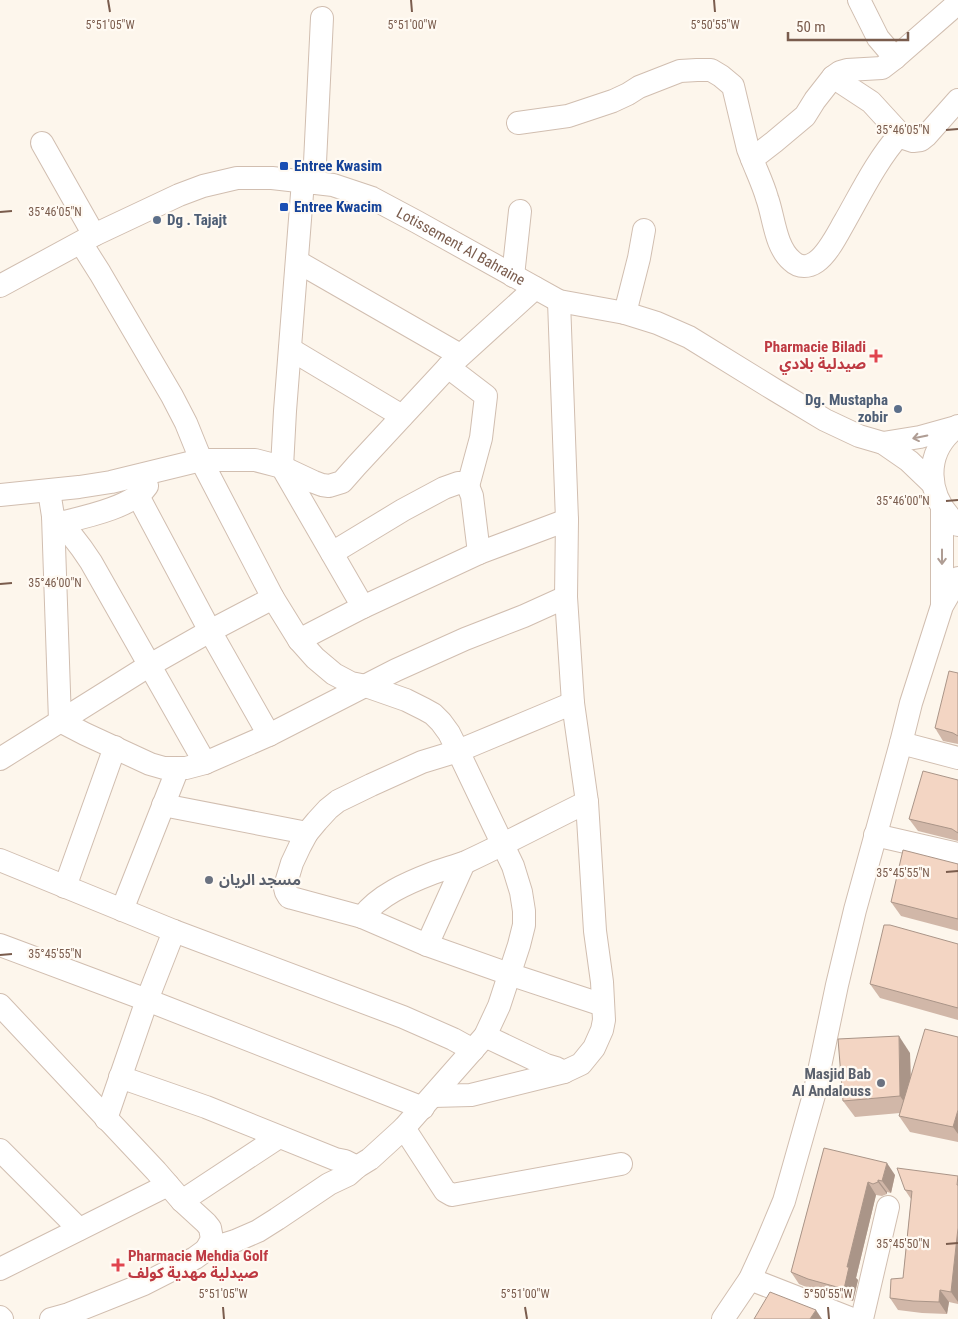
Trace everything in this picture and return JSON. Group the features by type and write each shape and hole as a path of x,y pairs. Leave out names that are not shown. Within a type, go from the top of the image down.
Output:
{"street":[{"path":"859,0 878,38 895,58"},
{"path":"752,158 805,116 833,77 847,70 882,68 958,3"},
{"path":"322,18 309,182 298,262 290,349 282,467 363,607"},
{"path":"518,123 568,116 613,101 639,87 680,71 711,70 734,86 748,149 768,199 774,228 779,241 792,262 802,266 809,266 818,261 827,250 876,166 900,134"},
{"path":"833,77 871,102 900,134 908,140 921,140 958,100"},
{"path":"42,143 87,239 104,281 172,396 186,423 201,460 273,598 299,640 315,658 334,674 351,683 366,686 424,708 441,722 458,750 513,866 524,911 524,925 519,945 499,1006 479,1043 404,1128 370,1159 348,1175 329,1184 258,1231 206,1250 144,1284 69,1314 51,1319"},
{"name":"Lotissement Al Bahraine","path":"0,286 87,239 179,195 203,186 237,178 272,178 333,185 372,198 559,301 625,313 658,323 689,337 825,420 859,436 884,443 909,461 933,484"},
{"path":"513,276 520,212"},
{"path":"625,313 644,230"},
{"path":"298,262 454,361 486,396 481,438 468,486 474,508 479,553"},
{"path":"0,495 49,491 111,482 201,460 255,460 282,467 322,485 329,486 342,482 454,361 535,288"},
{"path":"0,945 428,1102 471,1095 564,1072 581,1064 594,1048 604,1020 602,982 595,931 587,802 573,703 566,597 567,520 559,301"},
{"path":"290,349 402,416"},
{"path":"957,427 946,436 939,447 934,459 933,484 936,497 942,508 958,525"},
{"name":"Lotissement Al Bahraine","path":"884,443 920,437 957,427"},
{"path":"56,520 99,513 138,496 146,487 150,473"},
{"path":"332,554 444,488 458,483 464,483 468,486"},
{"path":"49,491 56,520 60,721"},
{"path":"138,496 210,631 269,735"},
{"path":"942,508 942,606"},
{"path":"56,520 76,539 83,549 205,763"},
{"path":"299,640 363,607 479,553 567,520"},
{"path":"723,1319 750,1280 784,1201 814,1095 836,985 855,910 911,703 942,606 958,578"},
{"path":"60,721 150,764 164,768 186,768 205,763 269,735 423,657 566,597"},
{"path":"0,759 150,665 273,598"},
{"path":"573,703 458,750 413,766 338,801 328,809 308,833 296,855 285,888 287,895 292,898 362,917 427,945 603,1005"},
{"path":"901,743 958,758"},
{"path":"65,887 115,747"},
{"path":"122,910 178,768"},
{"path":"362,917 368,909 393,891 432,873 464,862 587,802"},
{"path":"163,805 308,833"},
{"path":"876,834 958,854"},
{"path":"0,860 174,931 403,1017 453,1039 479,1043 564,1072"},
{"path":"427,945 464,862"},
{"path":"106,1119 147,1000 174,931"},
{"path":"0,1005 210,1228 212,1239 206,1250"},
{"path":"120,1076 206,1107 357,1167"},
{"path":"404,1128 445,1191 452,1195 621,1164"},
{"path":"0,1269 79,1229 175,1193 279,1137"},
{"path":"0,1150 79,1229"},
{"path":"862,1319 888,1207"},
{"path":"750,1280 852,1319"}],"building":[{"path":"949,671 958,673 958,736 935,728"},
{"path":"923,771 958,780 958,833 952,829 909,819"},
{"path":"903,850 958,864 958,919 891,902"},
{"path":"884,925 958,944 958,1008 870,984"},
{"path":"925,1029 958,1037 958,1110 953,1127 899,1116"},
{"path":"899,1036 900,1096 843,1101 838,1039"},
{"path":"824,1148 887,1163 882,1181 878,1180 878,1182 873,1184 868,1182 847,1267 849,1267 844,1289 791,1272"},
{"path":"897,1168 958,1176 958,1228 951,1292 940,1290 939,1302 890,1298 891,1279 903,1278 912,1191 905,1190"},
{"path":"770,1292 816,1310 810,1319 754,1319"}],"place":[{"name":"Entree Kwasim","path":"284,166"},
{"name":"Entree Kwacim","path":"284,207"},
{"name":"Dg . Tajajt","path":"157,220"},
{"name":"Pharmacie Biladi صيدلية بلادي","path":"876,356"},
{"name":"Dg. Mustapha zobir","path":"898,409"},
{"name":"مسجد الريان","path":"209,880"},
{"name":"Masjid Bab Al Andalouss","path":"881,1083"},
{"name":"Pharmacie Mehdia Golf صيدلية مهدية كولف","path":"118,1265"}]}
